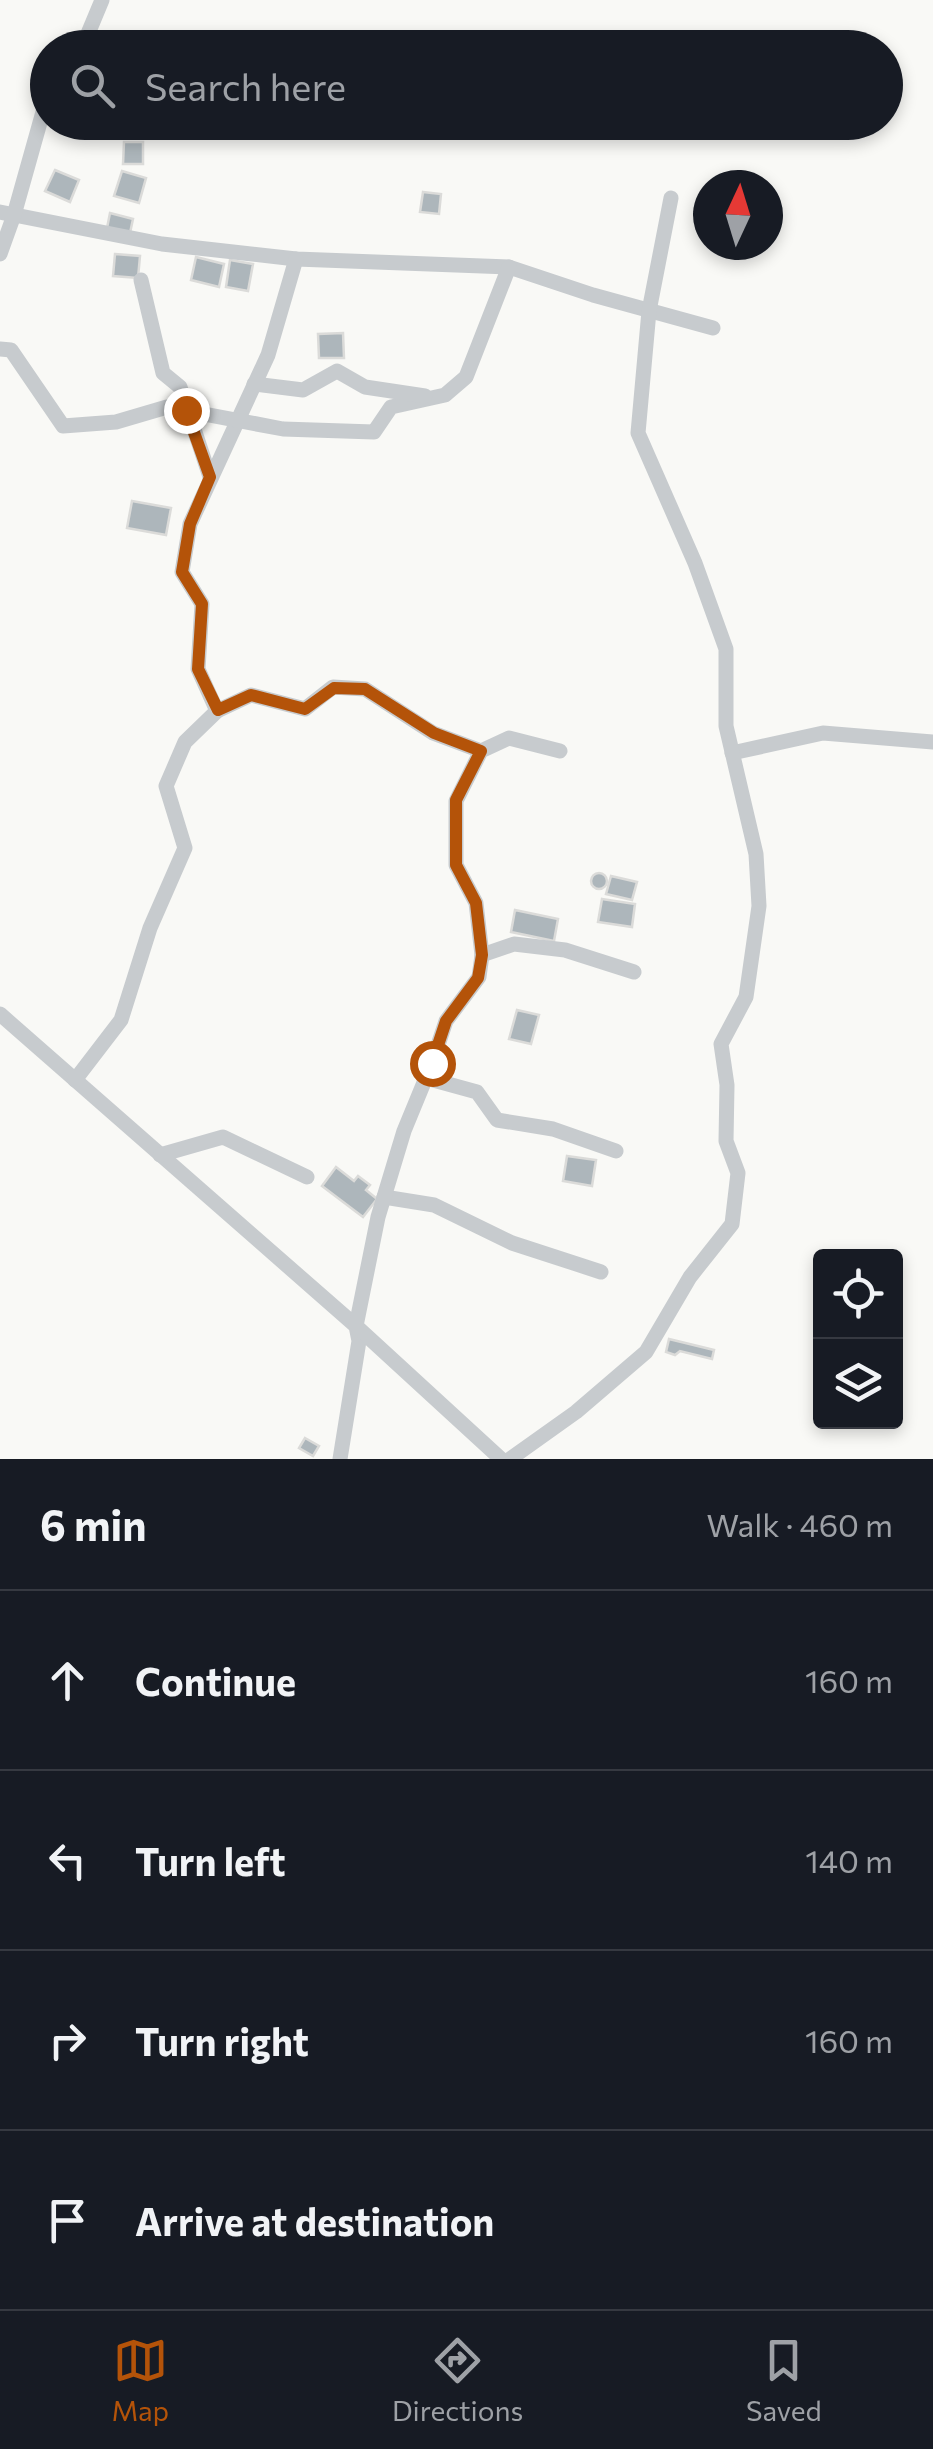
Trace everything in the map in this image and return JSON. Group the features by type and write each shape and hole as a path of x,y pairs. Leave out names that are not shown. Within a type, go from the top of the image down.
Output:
{"street":[{"path":"90,30 102,0"},
{"path":"0,254 7,214 32,140"},
{"path":"510,1459 576,1412 646,1352 690,1277 732,1224 738,1173 726,1141 727,1084 720,1044 746,997 759,906 756,854 726,726 726,649 695,564 638,432 649,311 671,198"},
{"path":"7,214 162,244 296,258 509,267 712,328"},
{"path":"218,710 198,669 202,604 182,572 190,524 268,355 296,258"},
{"path":"0,349 11,350 63,426 116,422 167,407 283,428 374,432 391,408 444,394 466,377 509,267"},
{"path":"141,280 163,373 180,387 210,477"},
{"path":"254,384 303,390 337,371 365,388 435,397"},
{"path":"75,1080 121,1020 150,928 185,848 166,786 185,742 218,710 251,695 305,709 334,688 365,689 434,733 481,751"},
{"path":"732,753 823,733 933,742"},
{"path":"340,1459 359,1342 356,1326 384,1197 404,1130 446,1021 478,978 482,955 476,903 456,865 456,800 481,751 509,738 560,751"},
{"path":"482,955 514,944 565,950 634,972"},
{"path":"0,1014 356,1326 501,1459"},
{"path":"426,1078 477,1092 497,1120 553,1129 616,1151"},
{"path":"160,1155 222,1137 307,1177"},
{"path":"384,1197 434,1205 512,1244 601,1272"}],"building":[{"path":"124,142 143,142 143,164 123,164"},
{"path":"55,170 79,180 70,202 45,191"},
{"path":"122,171 146,178 139,203 114,196"},
{"path":"423,192 441,194 439,214 420,212"},
{"path":"110,213 133,219 130,233 107,228"},
{"path":"115,254 140,256 138,278 113,276"},
{"path":"196,257 224,264 219,287 191,280"},
{"path":"230,260 253,264 248,291 226,287"},
{"path":"343,333 344,358 319,358 318,334"},
{"path":"132,501 171,508 166,535 127,528"},
{"path":"599,873 607,881 599,889 591,881"},
{"path":"611,876 637,882 632,900 606,894"},
{"path":"602,899 635,904 632,927 598,922"},
{"path":"515,910 558,919 554,941 511,932"},
{"path":"517,1010 539,1015 531,1044 509,1039"},
{"path":"567,1156 596,1160 592,1186 563,1181"},
{"path":"336,1167 354,1181 358,1176 370,1185 366,1190 377,1199 363,1217 322,1186"},
{"path":"669,1339 714,1350 712,1359 680,1351 675,1355 666,1352"},
{"path":"305,1438 319,1446 313,1456 299,1448"}],"route":[{"path":"186,410 210,477 190,524 182,572 202,604 198,669 218,710 251,695 305,709 334,688 365,689 434,733 481,751 456,800 456,865 476,903 482,955 478,978 446,1021 432,1063"}]}
